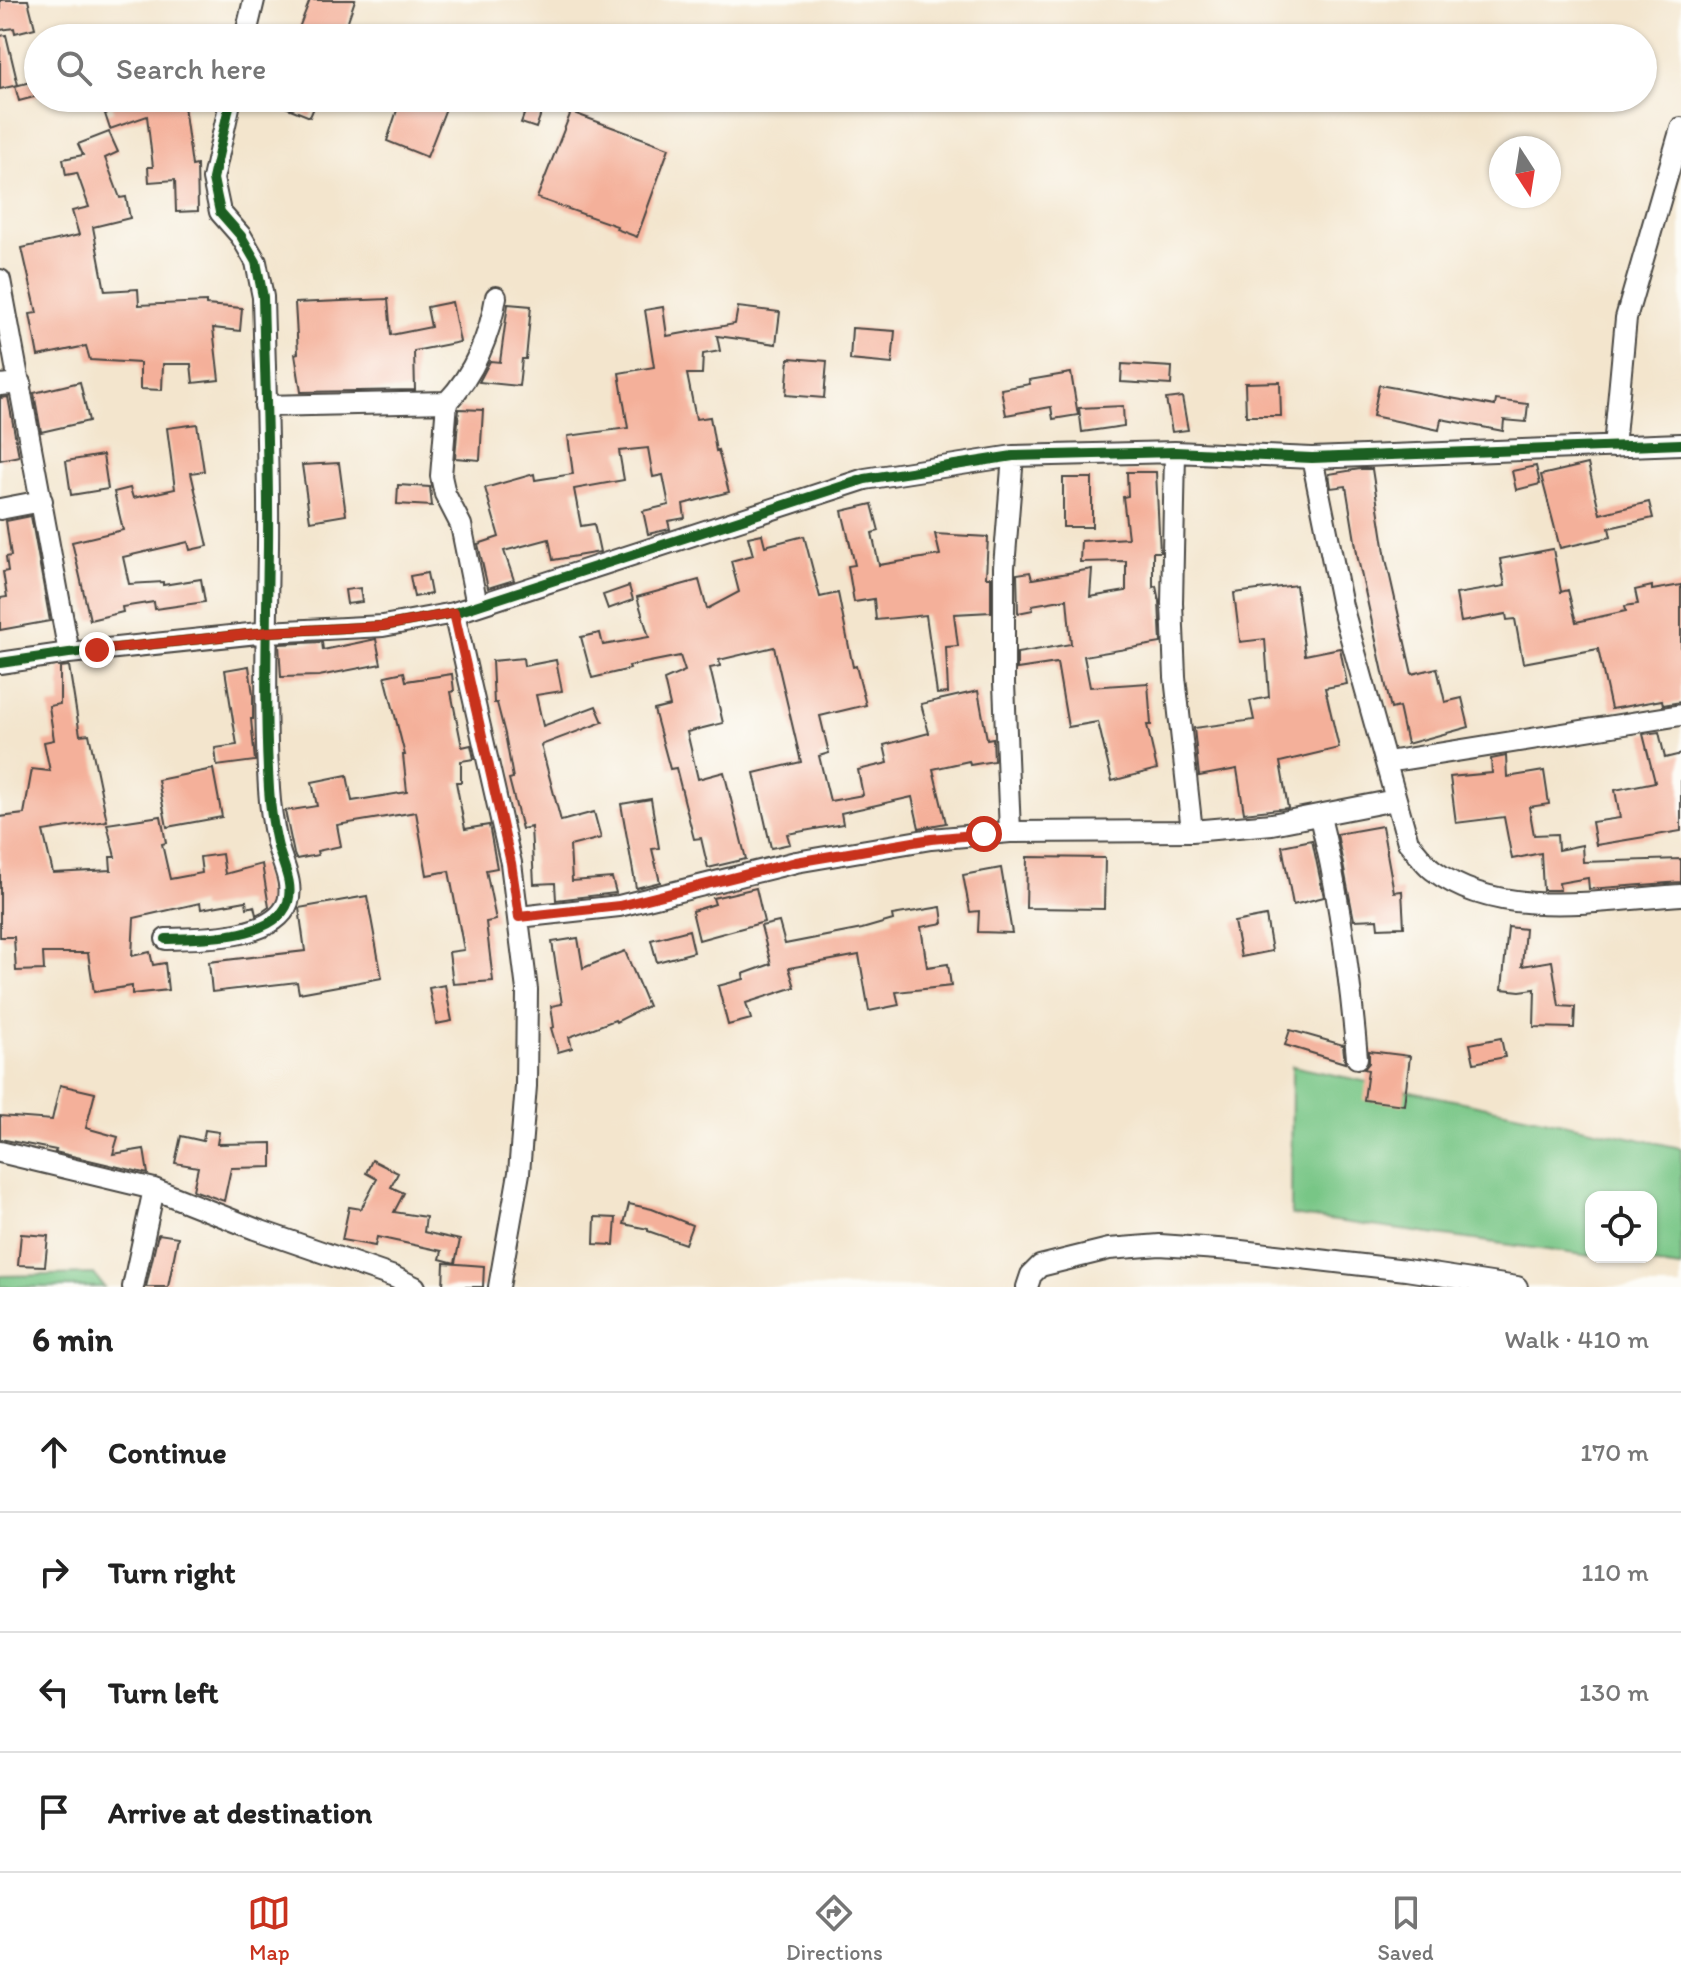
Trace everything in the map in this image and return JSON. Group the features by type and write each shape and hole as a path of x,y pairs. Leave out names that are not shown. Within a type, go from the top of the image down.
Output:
{"street":[{"path":"248,24 254,0"},
{"path":"166,939 216,937 249,931 275,918 287,904 290,886 277,844 269,797 265,730 268,632 263,297 256,262 241,236 220,212 213,179 228,112"},
{"path":"1614,447 1626,318 1681,128"},
{"path":"0,280 10,384 42,501 69,653"},
{"path":"477,605 461,525 445,494 441,476 447,402 468,376 488,335 496,297"},
{"path":"265,406 447,402"},
{"path":"0,663 268,632 383,626 454,613 865,479 1013,456 1175,452 1312,458 1681,444"},
{"path":"1175,452 1172,603 1175,677 1192,831"},
{"path":"1010,832 1004,683 1004,567 1013,456"},
{"path":"1312,458 1342,606 1408,842 1432,869 1456,884 1494,898 1539,904 1681,895"},
{"path":"0,509 42,501"},
{"path":"454,613 511,863 527,990 526,1086 519,1173 499,1287"},
{"path":"1387,762 1681,715"},
{"path":"519,917 619,906 796,862 931,839 1010,832 1192,831 1320,817 1395,800"},
{"path":"1320,817 1349,961 1357,1058"},
{"path":"0,1152 154,1189 415,1287"},
{"path":"133,1287 154,1189"},
{"path":"1027,1287 1031,1275 1040,1266 1109,1249 1160,1245 1406,1270 1517,1287"}],"green space":[{"path":"1292,1066 1681,1148 1681,1268 1643,1263 1657,1263 1657,1191 1585,1191 1585,1255 1291,1215"},
{"path":"94,1274 104,1287 0,1287 0,1276"}],"building":[{"path":"0,0 28,0 34,24 24,24 24,31 15,33 14,28 0,30"},
{"path":"310,0 355,0 347,24 301,24"},
{"path":"6,35 18,85 0,89 0,36"},
{"path":"24,84 24,100 19,101 15,86"},
{"path":"185,112 192,166 197,165 198,211 176,212 175,180 149,182 148,167 153,167 147,116 110,129 105,114"},
{"path":"396,112 445,112 427,157 387,141"},
{"path":"525,112 542,112 536,128 521,123"},
{"path":"571,112 669,148 637,237 616,229 617,226 537,198"},
{"path":"109,132 118,152 105,158 120,198 126,197 130,218 93,227 105,291 138,289 139,305 206,302 206,305 242,308 240,331 213,328 219,380 193,383 191,364 163,364 162,390 140,389 140,363 90,360 86,346 38,356 30,314 37,313 22,248 79,235 72,211 89,207 77,173 66,175 63,159 83,155 78,144"},
{"path":"388,299 391,335 431,327 427,307 452,302 460,342 414,351 415,390 301,392 295,354 298,353 295,303"},
{"path":"508,304 531,306 526,359 522,359 519,386 479,382 490,361 500,362"},
{"path":"663,307 667,336 735,324 738,307 780,312 776,344 717,336 720,351 703,354 702,374 687,374 696,419 710,417 716,451 729,492 683,504 685,518 668,521 670,529 648,534 643,511 669,505 663,475 653,477 648,448 619,451 624,480 574,489 581,526 594,524 600,552 553,560 549,539 504,551 514,580 488,588 478,544 499,537 485,488 534,474 535,480 573,474 568,436 628,428 619,373 654,367 645,310"},
{"path":"852,328 895,331 892,364 850,360"},
{"path":"789,358 827,361 824,398 786,395"},
{"path":"1122,364 1172,367 1171,385 1121,382"},
{"path":"1071,373 1078,415 1053,419 1051,407 1006,415 1001,389 1030,384 1029,380"},
{"path":"80,382 89,421 41,432 34,393"},
{"path":"1280,382 1281,416 1246,416 1245,383"},
{"path":"1379,385 1495,406 1496,400 1528,404 1526,422 1504,420 1503,431 1441,419 1439,430 1373,416"},
{"path":"8,397 19,456 0,460 0,398"},
{"path":"1182,397 1188,430 1172,432 1166,399"},
{"path":"1123,406 1124,426 1082,432 1079,408"},
{"path":"459,409 483,410 480,460 455,458"},
{"path":"197,424 204,471 191,473 208,546 190,550 188,542 123,557 129,584 163,582 163,585 201,579 205,602 155,609 154,602 122,607 123,612 90,620 72,542 123,530 114,492 130,488 133,498 175,489 167,428"},
{"path":"103,455 108,489 71,495 66,461"},
{"path":"339,463 346,515 310,521 302,465"},
{"path":"1588,464 1600,514 1649,502 1653,518 1609,528 1611,537 1560,548 1541,475"},
{"path":"1536,466 1540,484 1516,490 1512,471"},
{"path":"1372,469 1386,559 1412,674 1437,668 1445,702 1462,698 1469,727 1407,744 1399,707 1391,709 1358,559 1346,486 1331,488 1329,474"},
{"path":"1127,472 1156,472 1160,552 1153,552 1153,587 1156,586 1159,601 1161,643 1084,656 1090,687 1148,683 1151,725 1147,725 1157,769 1112,781 1098,722 1068,727 1057,663 1017,669 1017,653 1071,644 1067,599 1032,605 1033,610 1018,613 1017,574 1030,572 1032,579 1092,569 1090,597 1126,591 1126,561 1080,562 1081,541 1128,538 1123,497 1128,496"},
{"path":"1063,478 1092,478 1092,527 1063,527"},
{"path":"398,485 430,487 432,506 397,504"},
{"path":"872,504 879,531 872,533 879,565 940,555 935,534 988,537 986,577 991,577 991,612 954,614 958,646 946,647 948,693 937,694 926,615 876,620 874,599 854,602 848,566 855,565 842,511"},
{"path":"31,516 50,621 0,630 0,598 7,597 3,572 8,571 6,557 11,556 6,521"},
{"path":"762,534 765,546 804,536 820,597 838,593 853,667 856,666 866,705 820,716 829,753 819,756 830,801 863,795 858,770 888,763 884,745 929,733 921,704 978,691 987,739 993,738 994,761 970,765 969,761 933,769 946,823 919,828 912,797 841,813 843,824 787,834 790,844 771,848 754,773 801,762 774,647 719,660 720,666 710,668 723,723 687,732 698,779 724,772 746,859 708,868 701,838 694,839 676,768 670,769 654,710 670,706 664,680 685,671 680,656 629,666 630,669 592,678 581,637 600,633 603,645 649,637 637,597 699,580 707,609 739,592 731,561 753,555 748,537"},
{"path":"1553,549 1561,592 1568,590 1576,622 1626,611 1625,606 1638,604 1635,590 1681,585 1681,702 1663,705 1662,700 1611,709 1598,649 1523,663 1515,619 1507,620 1506,614 1461,622 1456,594 1505,586 1500,559"},
{"path":"427,573 431,594 414,597 410,576"},
{"path":"1296,585 1305,655 1340,648 1347,684 1325,688 1339,748 1280,762 1288,808 1244,813 1237,769 1199,776 1194,728 1254,720 1250,701 1269,697 1265,639 1240,642 1234,593"},
{"path":"629,586 633,600 608,609 603,595"},
{"path":"360,588 362,602 347,604 345,590"},
{"path":"376,639 381,664 319,676 281,677 279,644 322,642 323,650"},
{"path":"523,658 524,666 556,660 562,691 536,695 543,726 596,706 603,722 541,745 561,821 594,812 601,838 570,846 572,881 612,878 616,893 556,900 555,883 534,884 531,827 522,829 509,779 513,778 505,734 497,703 494,703 492,661"},
{"path":"69,666 80,735 89,734 107,821 43,831 53,873 111,870 110,857 115,857 107,824 161,816 166,843 162,844 170,879 202,873 200,857 222,854 225,874 262,864 269,907 256,915 254,906 247,908 246,901 201,909 200,903 134,918 132,956 150,952 153,965 165,963 168,990 132,994 132,986 94,992 88,953 43,953 44,970 16,971 14,937 0,937 0,817 24,814 32,769 50,771 44,742 54,740 49,706 60,704 60,667"},
{"path":"249,666 255,761 217,766 215,748 237,745 225,670"},
{"path":"404,672 406,681 452,674 454,691 451,692 462,747 471,745 474,759 461,761 461,782 456,782 465,829 489,825 497,868 486,870 496,920 486,922 493,981 453,984 449,952 464,950 449,871 427,875 416,812 337,825 341,846 296,859 294,854 285,811 317,806 312,782 347,775 352,801 407,792 405,755 385,676"},
{"path":"1659,732 1665,758 1681,754 1681,831 1596,845 1592,822 1620,818 1615,790 1655,782 1643,734"},
{"path":"1506,756 1507,777 1544,771 1549,804 1529,807 1534,835 1557,834 1558,850 1582,845 1583,862 1681,859 1681,882 1589,889 1588,878 1559,883 1560,890 1543,890 1541,853 1512,859 1504,817 1456,823 1450,777 1492,773 1491,759"},
{"path":"213,769 222,817 167,827 158,780"},
{"path":"651,799 659,848 652,849 660,882 636,888 621,804"},
{"path":"1382,826 1394,892 1402,891 1404,927 1378,928 1377,919 1354,920 1337,834"},
{"path":"1312,840 1324,897 1293,905 1282,846"},
{"path":"1027,857 1105,858 1104,909 1026,908"},
{"path":"1001,868 1012,933 978,932 979,911 970,912 963,875"},
{"path":"756,888 764,922 699,940 692,911 715,904 713,898"},
{"path":"367,896 382,978 299,993 297,982 212,992 209,962 305,951 299,908"},
{"path":"941,907 943,923 921,927 927,967 948,964 951,986 896,992 899,1005 869,1011 859,955 789,968 795,987 746,1003 751,1019 728,1025 718,986 744,979 743,974 771,964 761,926 779,922 785,944 862,929 893,920 892,915"},
{"path":"1266,916 1272,951 1241,957 1234,922"},
{"path":"1508,927 1525,929 1522,966 1552,961 1559,1006 1575,1007 1574,1028 1534,1027 1535,989 1502,989"},
{"path":"689,930 694,952 657,962 651,940"},
{"path":"578,938 583,968 625,951 648,1006 616,1022 569,1037 572,1048 558,1052 551,1028 554,1027 551,1006 562,1004 552,942"},
{"path":"445,985 452,1021 436,1024 429,988"},
{"path":"1290,1030 1343,1045 1345,1063 1285,1045"},
{"path":"1501,1038 1505,1057 1474,1063 1470,1044"},
{"path":"1369,1051 1410,1056 1404,1105 1364,1100 1368,1070 1364,1069 1369,1063"},
{"path":"60,1085 95,1093 86,1128 118,1137 113,1154 144,1149 148,1174 0,1139 0,1116 52,1120"},
{"path":"205,1130 219,1132 217,1144 272,1143 272,1167 231,1168 224,1201 193,1190 198,1167 175,1163 181,1136 203,1141"},
{"path":"372,1160 398,1173 391,1187 404,1193 394,1212 426,1217 424,1232 460,1240 455,1263 440,1259 442,1251 377,1237 375,1246 342,1240 349,1207 361,1209 377,1179 366,1173"},
{"path":"629,1204 652,1209 692,1225 685,1244 648,1229 624,1224"},
{"path":"595,1217 616,1218 614,1245 594,1244"},
{"path":"21,1234 48,1236 45,1266 18,1265"},
{"path":"158,1234 158,1237 159,1234 178,1237 168,1287 146,1287"},
{"path":"444,1263 484,1266 483,1287 443,1287"}],"cycle path":[{"path":"166,939 215,937 252,930 268,924 280,914 289,895 272,816 267,759 268,484 263,297 256,262 241,236 220,212 213,179 228,112"},
{"path":"0,663 268,632 383,626 454,613 865,479 1013,456 1175,452 1312,458 1681,444"}],"route":[{"path":"97,650 268,632 383,626 454,613 511,863 519,917 619,906 796,862 931,839 984,834"}]}
